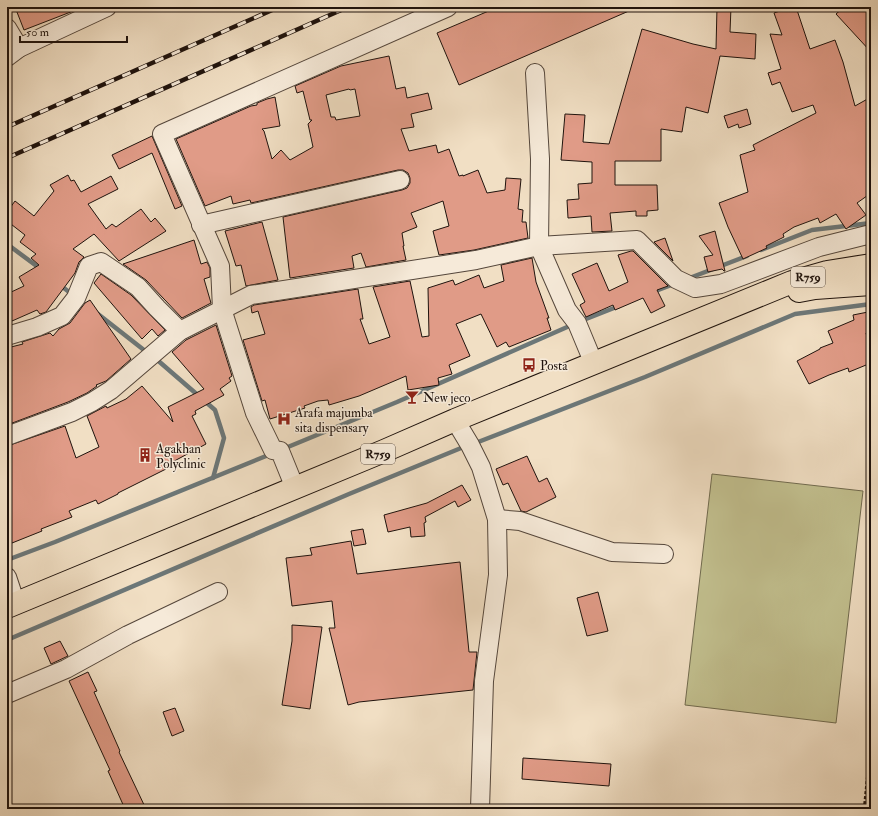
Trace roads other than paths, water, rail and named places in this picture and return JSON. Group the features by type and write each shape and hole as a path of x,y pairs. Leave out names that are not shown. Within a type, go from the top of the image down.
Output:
{"main road":[{"name":"R759","path":"12,605 455,420 792,282 827,272 871,265"},
{"name":"R759","path":"749,300 815,288 871,284"}],"street":[{"path":"7,28 13,52 107,7"},
{"path":"295,488 280,451 273,450 255,413 222,309 220,266 162,134 448,7"},
{"path":"535,72 540,159 539,246 566,310 577,323 594,364"},
{"path":"201,225 400,180"},
{"path":"7,436 72,412 92,402 111,390 180,330 251,296 476,260 539,246 637,240 676,279 695,288 721,284 819,247 871,234"},
{"path":"819,247 827,272"},
{"path":"7,336 37,327 62,316 76,298 89,266 101,262 138,287 180,330"},
{"path":"455,420 481,467 497,519 498,575 484,682 480,809"},
{"path":"497,519 520,521 612,552 664,554"},
{"path":"7,577 12,605"},
{"path":"7,694 66,669 128,635 218,592"}],"waterway":[{"path":"761,250 812,230 871,223"},
{"path":"7,244 42,270"},
{"path":"687,279 747,256"},
{"path":"653,292 674,284"},
{"path":"60,285 73,295"},
{"path":"473,444 645,377 795,314 871,304"},
{"path":"581,321 619,306"},
{"path":"98,314 149,354"},
{"path":"283,449 397,402 574,324"},
{"path":"155,358 215,410 224,438 213,478"},
{"path":"7,640 349,494 466,446"},
{"path":"7,560 271,454"}],"railway":[{"path":"7,127 279,7"},
{"path":"7,158 348,7"}],"place":[{"name":"Posta","path":"529,365"},
{"name":"New jeco","path":"412,397"},
{"name":"Arafa majumba sita dispensary","path":"284,419"},
{"name":"Agakhan Polyclinic","path":"145,455"}]}
